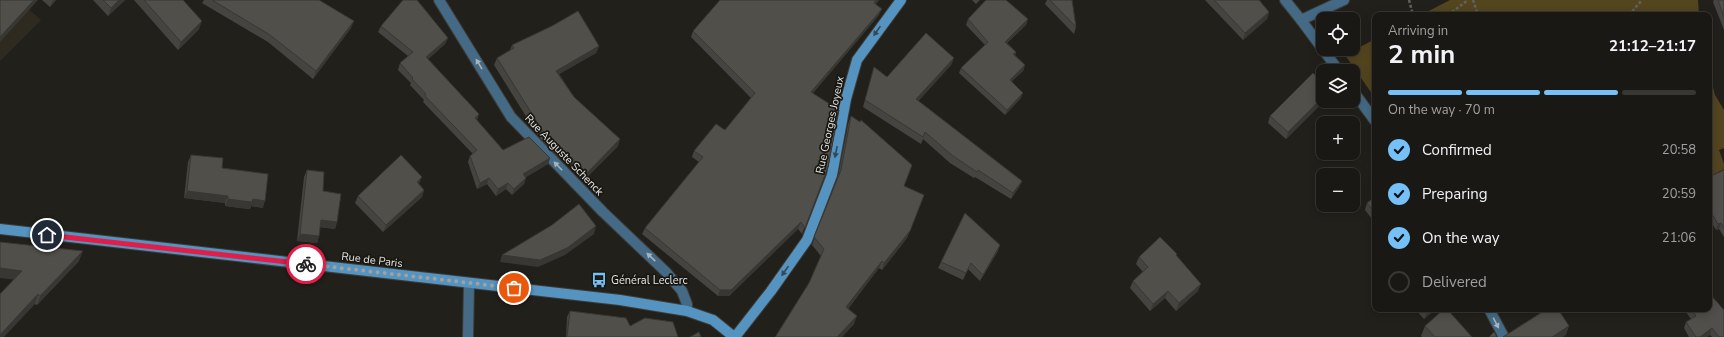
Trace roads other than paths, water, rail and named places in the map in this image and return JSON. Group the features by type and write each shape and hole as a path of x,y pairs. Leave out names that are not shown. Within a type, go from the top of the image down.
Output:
{"main road":[{"name":"Rue Georges Joyeux","path":"734,337 771,291 807,240 832,175 846,99 857,60 901,0"},
{"name":"Rue de Paris","path":"0,229 620,300 687,311 713,320 734,337"}],"street":[{"name":"Rue Auguste Schenck","path":"439,0 511,117 602,212 666,272 682,291 687,304 687,311"},
{"path":"1285,0 1333,64"},
{"path":"1301,20 1344,0"},
{"path":"1360,101 1372,117"},
{"path":"468,337 469,283"},
{"path":"1491,312 1504,337"}],"place":[{"name":"Général Leclerc","path":"599,280"}]}
